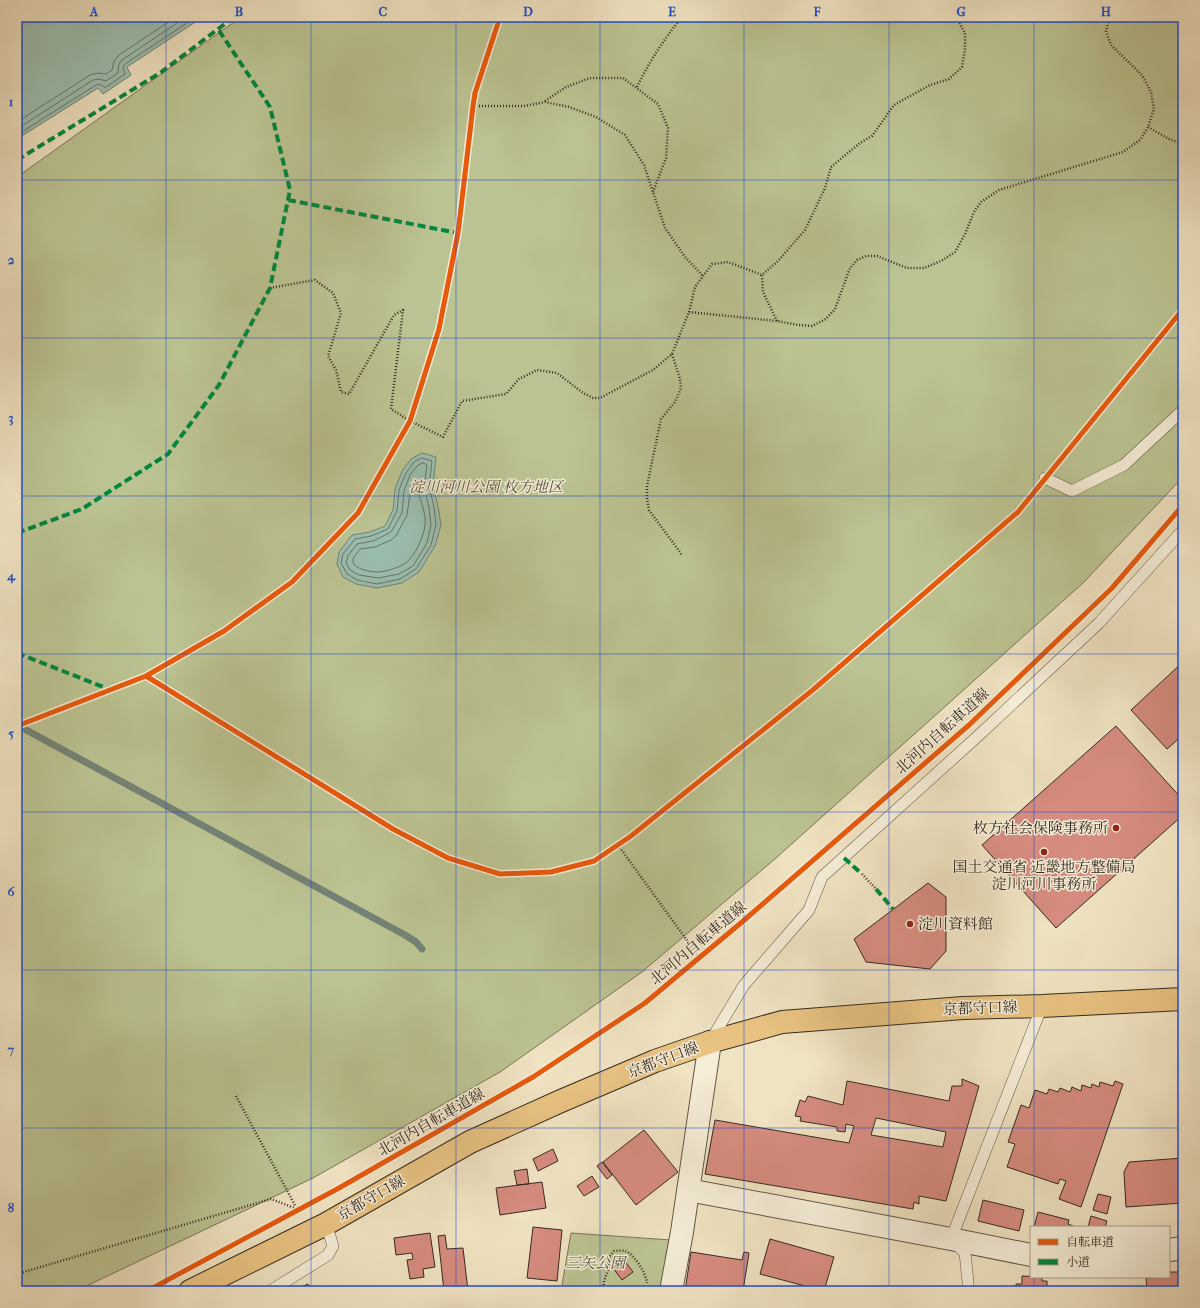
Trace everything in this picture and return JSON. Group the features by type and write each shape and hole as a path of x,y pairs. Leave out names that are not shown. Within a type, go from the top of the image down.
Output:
{"main road":[{"name":"京都守口線","path":"190,1291 326,1224 470,1142 655,1061 710,1042 782,1022 963,1008 1042,1006 1183,999"}],"street":[{"path":"672,1291 710,1042"},
{"path":"688,1190 1030,1255"},
{"path":"1170,1250 1183,1248"}],"lane":[{"path":"1045,478 1072,491 1124,465 1183,410"},
{"path":"710,1042 744,985 809,910 822,877 1100,623 1183,530"},
{"path":"968,1291 965,1253 951,1239 1042,1006"},
{"path":"270,1291 328,1255 332,1246 326,1224"}],"path":[{"path":"637,87 648,64 673,27 682,17"},
{"path":"762,275 778,261 805,230 825,188 831,168 872,136 894,105 930,85 948,79 962,67 965,49 964,33 956,17"},
{"path":"689,312 812,326 826,319 835,309 850,268 858,260 866,256 876,256 907,268 924,268 941,261 955,252 965,234 974,212 981,202 999,190 1123,152 1140,140 1148,127 1154,109 1151,92 1142,76 1111,45 1106,31 1110,17"},
{"path":"545,102 566,87 590,78 623,78 658,104 668,128 666,158 653,192"},
{"path":"472,114 474,99"},
{"path":"473,106 524,106 545,102 570,107 596,117 625,135 644,165 665,228 685,257 703,276"},
{"path":"1148,127 1169,139 1183,144"},
{"path":"270,288 315,280 333,292 341,313 328,356 336,370 341,392 349,394 394,315 403,310 391,409 410,421 443,437 462,401 506,394 519,379 537,370 557,373 584,393 593,398 600,398 653,370 672,354 689,312 695,287 712,264 728,262 762,275"},
{"path":"762,275 763,292 777,321"},
{"path":"672,354 680,379 681,388 675,402 661,419 647,486 647,498 649,510 682,555"},
{"path":"406,428 412,414"},
{"path":"612,849 625,840"},
{"path":"618,845 700,957"},
{"path":"862,874 876,889"},
{"path":"17,1274 271,1199 297,1209 236,1096"},
{"path":"291,1214 304,1206"},
{"path":"603,1291 604,1281 608,1270 609,1257 614,1251 624,1250 633,1255 646,1278 647,1284"}],"green space":[{"name":"淀川河川公園 枚方地区","path":"241,17 1183,17 1183,477 1083,583 776,858 642,972 500,1072 313,1178 76,1291 17,1291 17,177"},
{"name":"三矢公園","path":"571,1233 671,1240 661,1291 563,1291 562,1285"}],"water":[{"path":"17,17 203,17 127,67 131,75 103,94 98,88 17,139"},
{"path":"422,453 436,457 433,486 441,525 435,546 419,572 402,583 377,588 356,584 343,577 337,564 339,552 352,535 370,532 385,526 393,510 395,489 402,471 411,459"}],"building":[{"path":"1183,662 1183,735 1167,749 1131,710"},
{"path":"1116,726 1183,800 1183,815 1056,928 982,845"},
{"name":"淀川資料館","path":"928,883 946,897 946,951 930,969 866,962 854,939"},
{"path":"962,1079 979,1086 946,1201 919,1196 919,1204 914,1202 913,1209 705,1174 715,1120 849,1143 854,1126 846,1124 845,1132 837,1131 837,1127 800,1121 801,1117 795,1116 800,1100 805,1102 808,1096 843,1105 847,1081 949,1101 952,1086 962,1086","holes":["876,1118 946,1132 943,1147 871,1135"]},
{"path":"1115,1081 1123,1084 1081,1207 1059,1199 1066,1181 1060,1179 1058,1184 1007,1167 1015,1144 1008,1142 1021,1105 1029,1108 1035,1090 1047,1094 1049,1089 1058,1092 1060,1088 1070,1092 1072,1087 1081,1091 1082,1085 1091,1088 1092,1084 1099,1087 1100,1082 1113,1086"},
{"path":"644,1130 678,1172 636,1205 603,1162"},
{"path":"553,1149 558,1161 538,1171 533,1159"},
{"path":"1183,1158 1183,1203 1126,1207 1124,1172 1129,1162"},
{"path":"602,1162 612,1175 607,1179 597,1166"},
{"path":"527,1169 529,1184 517,1185 514,1171"},
{"path":"592,1176 599,1187 584,1196 577,1186"},
{"path":"542,1182 546,1208 500,1215 496,1188"},
{"path":"1098,1194 1111,1197 1107,1214 1093,1210"},
{"path":"983,1200 1024,1210 1019,1231 978,1221"},
{"path":"1038,1212 1069,1220 1068,1224 1073,1226 1034,1226"},
{"path":"1091,1216 1107,1221 1105,1226 1088,1226"},
{"path":"533,1227 562,1230 557,1281 527,1278"},
{"path":"430,1233 435,1267 423,1269 424,1277 410,1279 407,1260 413,1259 412,1253 396,1255 394,1238"},
{"path":"445,1235 447,1249 463,1248 468,1291 444,1291 438,1236"},
{"path":"770,1239 834,1257 824,1291 760,1274"},
{"path":"691,1252 742,1260 744,1252 749,1253 743,1291 685,1291"},
{"path":"624,1260 633,1272 622,1280 613,1268"},
{"path":"1170,1272 1181,1272 1182,1291 1147,1291 1146,1278 1170,1278"},
{"path":"1022,1276 1042,1278 1042,1281 1047,1281 1047,1291 1016,1291 1016,1284 1022,1284"},
{"path":"308,1284 311,1291 292,1291"}],"waterway":[{"path":"17,725 405,935 416,942 422,949"}],"marked path":[{"path":"17,160 160,73 234,17"},
{"path":"17,533 82,509 168,454 219,385 270,288 290,190 270,107 218,29"},
{"path":"288,200 458,233"},
{"path":"17,653 111,690"},
{"path":"844,858 862,874"},
{"path":"876,889 893,909"}],"cycle path":[{"path":"17,726 146,676 224,631 292,582 358,513 410,421 439,329 458,233 475,93 500,17"},
{"path":"146,676 393,829 448,858 500,874 551,872 594,861 631,836 814,689 1018,512 1183,309"},
{"name":"北河内自転車道線","path":"147,1291 339,1188 533,1077 645,1003 742,922 969,725 1112,588 1183,505"}],"place":[{"name":"枚方社会保険事務所","path":"1116,828"},
{"name":"国土交通省 近畿地方整備局 淀川河川事務所","path":"1044,852"},
{"name":"淀川資料館","path":"910,924"}]}
